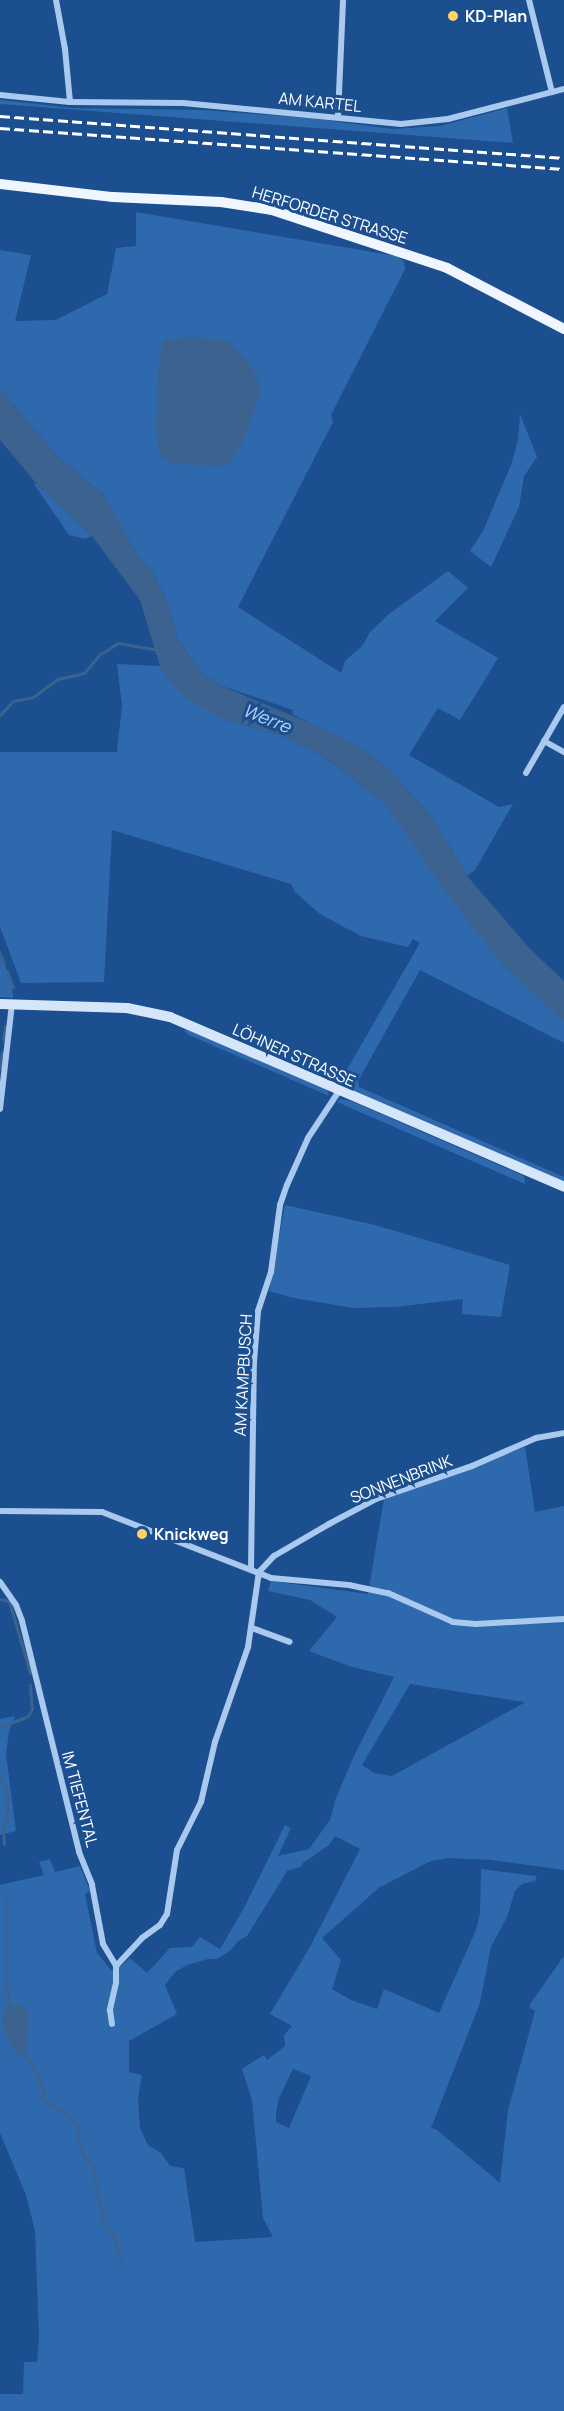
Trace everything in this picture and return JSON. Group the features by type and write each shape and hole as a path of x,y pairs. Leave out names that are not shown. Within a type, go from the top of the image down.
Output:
{"main road":[{"name":"HERFORDER STRASSE","path":"0,184 113,197 221,202 272,210 447,268 564,328"},
{"name":"LÖHNER STRASSE","path":"0,1004 117,1007 155,1013 180,1021 564,1187"}],"street":[{"path":"56,0 65,49 70,102"},
{"path":"337,0 343,3 338,116"},
{"path":"529,0 552,92"},
{"name":"AM KARTEL","path":"0,95 70,102 183,103 401,123 425,123 564,89"},
{"path":"526,773 564,707"},
{"path":"544,741 564,752"},
{"path":"0,1109 12,1004"},
{"name":"AM KAMPBUSCH","path":"251,1569 254,1362 258,1311 271,1272 280,1205 287,1185 308,1138 339,1091"},
{"name":"SONNENBRINK","path":"259,1572 274,1557 328,1524 376,1499 472,1466 536,1438 564,1433"},
{"path":"0,1511 102,1512 272,1578 329,1583 388,1593 453,1622 564,1619"},
{"path":"112,2024 110,2010 116,1983 116,1966 142,1938 160,1925 167,1914 177,1850 201,1802 215,1742 244,1663 252,1628 259,1572"},
{"name":"IM TIEFENTAL","path":"0,1582 16,1605 22,1621 80,1852 92,1886 103,1944 116,1966"},
{"path":"252,1628 290,1642"}],"shaded area":[{"path":"0,100 73,108 201,110 309,118 393,129 440,126 507,108 513,143 0,104"},
{"path":"136,212 396,256 404,261 405,269 331,415 333,422 238,607 341,673 345,661 363,645 370,632 389,614 448,571 468,588 435,621 498,658 460,720 438,708 409,755 499,807 513,804 475,870 467,876 432,817 389,770 367,752 292,714 293,710 222,686 204,675 177,638 169,607 154,574 135,551 103,494 57,456 0,389 0,250 31,255 15,321 56,320 107,294 116,248 136,246"},
{"path":"520,414 537,457 524,476 519,507 491,567 470,551 483,531 511,465 518,440"},
{"path":"36,483 92,536 85,539 69,535 34,484"},
{"path":"117,664 160,666 173,685 227,721 283,736 321,755 386,804 410,838 564,1021 564,1043 420,970 358,1081 359,1087 564,1177 564,1182 338,1085 420,943 413,939 408,947 361,936 320,914 295,892 291,884 112,830 104,982 21,983 0,927 0,752 117,752 122,705"},
{"path":"0,950 12,986 13,998 0,997"},
{"path":"186,1029 327,1090 329,1096 189,1035 184,1031"},
{"path":"340,1099 351,1101 524,1176 525,1184 337,1102"},
{"path":"285,1205 375,1225 510,1265 501,1317 462,1314 463,1299 395,1307 353,1308 294,1298 269,1291"},
{"path":"525,1447 535,1512 564,1506 564,1870 491,1860 448,1858 431,1861 380,1887 322,1938 341,1960 332,1989 351,2000 377,2009 384,1989 439,2013 476,1930 480,1913 481,1869 537,1876 535,1881 522,1884 515,1891 507,1917 491,1947 480,2003 431,2128 436,2129 500,2183 508,2110 535,2011 530,2008 530,2004 564,1956 564,2411 0,2411 0,2394 23,2394 24,2362 37,2362 39,2337 35,2231 26,2195 0,2133 0,1885 44,1875 39,1862 50,1859 55,1872 80,1866 90,1891 85,1894 97,1953 111,1970 118,1969 130,1958 147,1973 170,1948 192,1947 200,1937 220,1949 244,1908 285,1825 291,1828 278,1856 309,1849 330,1820 336,1798 354,1756 394,1677 349,1666 309,1651 337,1617 310,1600 268,1591 271,1581 368,1594 384,1499","holes":["410,1684 524,1702 524,1703 392,1776 374,1773 362,1765","335,1836 360,1849 311,1945 270,2014 292,2026 284,2035 285,2046 267,2060 264,2055 242,2069 252,2100 263,2218 273,2237 195,2242 184,2168 170,2166 161,2153 148,2145 140,2128 138,2099 142,2075 129,2072 129,2041 177,2014 165,1985 175,1972 187,1965 217,1959 231,1950 238,1941 247,1936 287,1871 301,1867 303,1863 329,1845","293,2069 311,2076 289,2128 276,2122 279,2098"]},
{"path":"15,1716 9,1732 6,1754 16,1831 0,1835 0,1719"}],"water":[{"path":"194,337 227,341 246,359 257,377 260,392 243,442 232,460 221,466 173,464 159,454 156,423 159,360 164,340"},
{"name":"Werre","path":"0,389 57,456 103,494 135,551 154,574 169,607 177,638 204,675 222,686 333,733 367,752 389,770 432,817 467,876 530,949 564,981 564,1021 504,966 445,892 386,804 321,755 283,736 227,721 188,700 173,685 160,666 140,600 92,536 36,483 0,440"},
{"path":"19,2003 28,2010 29,2030 24,2054 20,2056 12,2049 2,2021 4,2010"}],"waterway":[{"path":"0,715 13,701 33,697 58,679 84,673 99,655 118,643 158,650"},
{"path":"0,954 4,964"},
{"path":"7,971 13,987"},
{"path":"3,1039 5,1026"},
{"path":"0,1068 2,1052"},
{"path":"0,1599 9,1601 30,1673"},
{"path":"0,1727 28,1716 32,1709 30,1685"},
{"path":"0,1773 8,1798 7,1817 3,1831 4,1844"},
{"path":"6,1896 6,1981 10,2010"},
{"path":"21,2051 33,2065 43,2091 43,2095 39,2098 68,2114 70,2120 79,2125 78,2141 84,2156 92,2165 104,2226 114,2236 121,2259"}],"railway":[{"path":"0,116 564,158"},
{"path":"0,128 564,169"}],"place":[{"name":"KD-Plan","path":"453,16"},
{"name":"Knickweg","path":"142,1534"}]}
